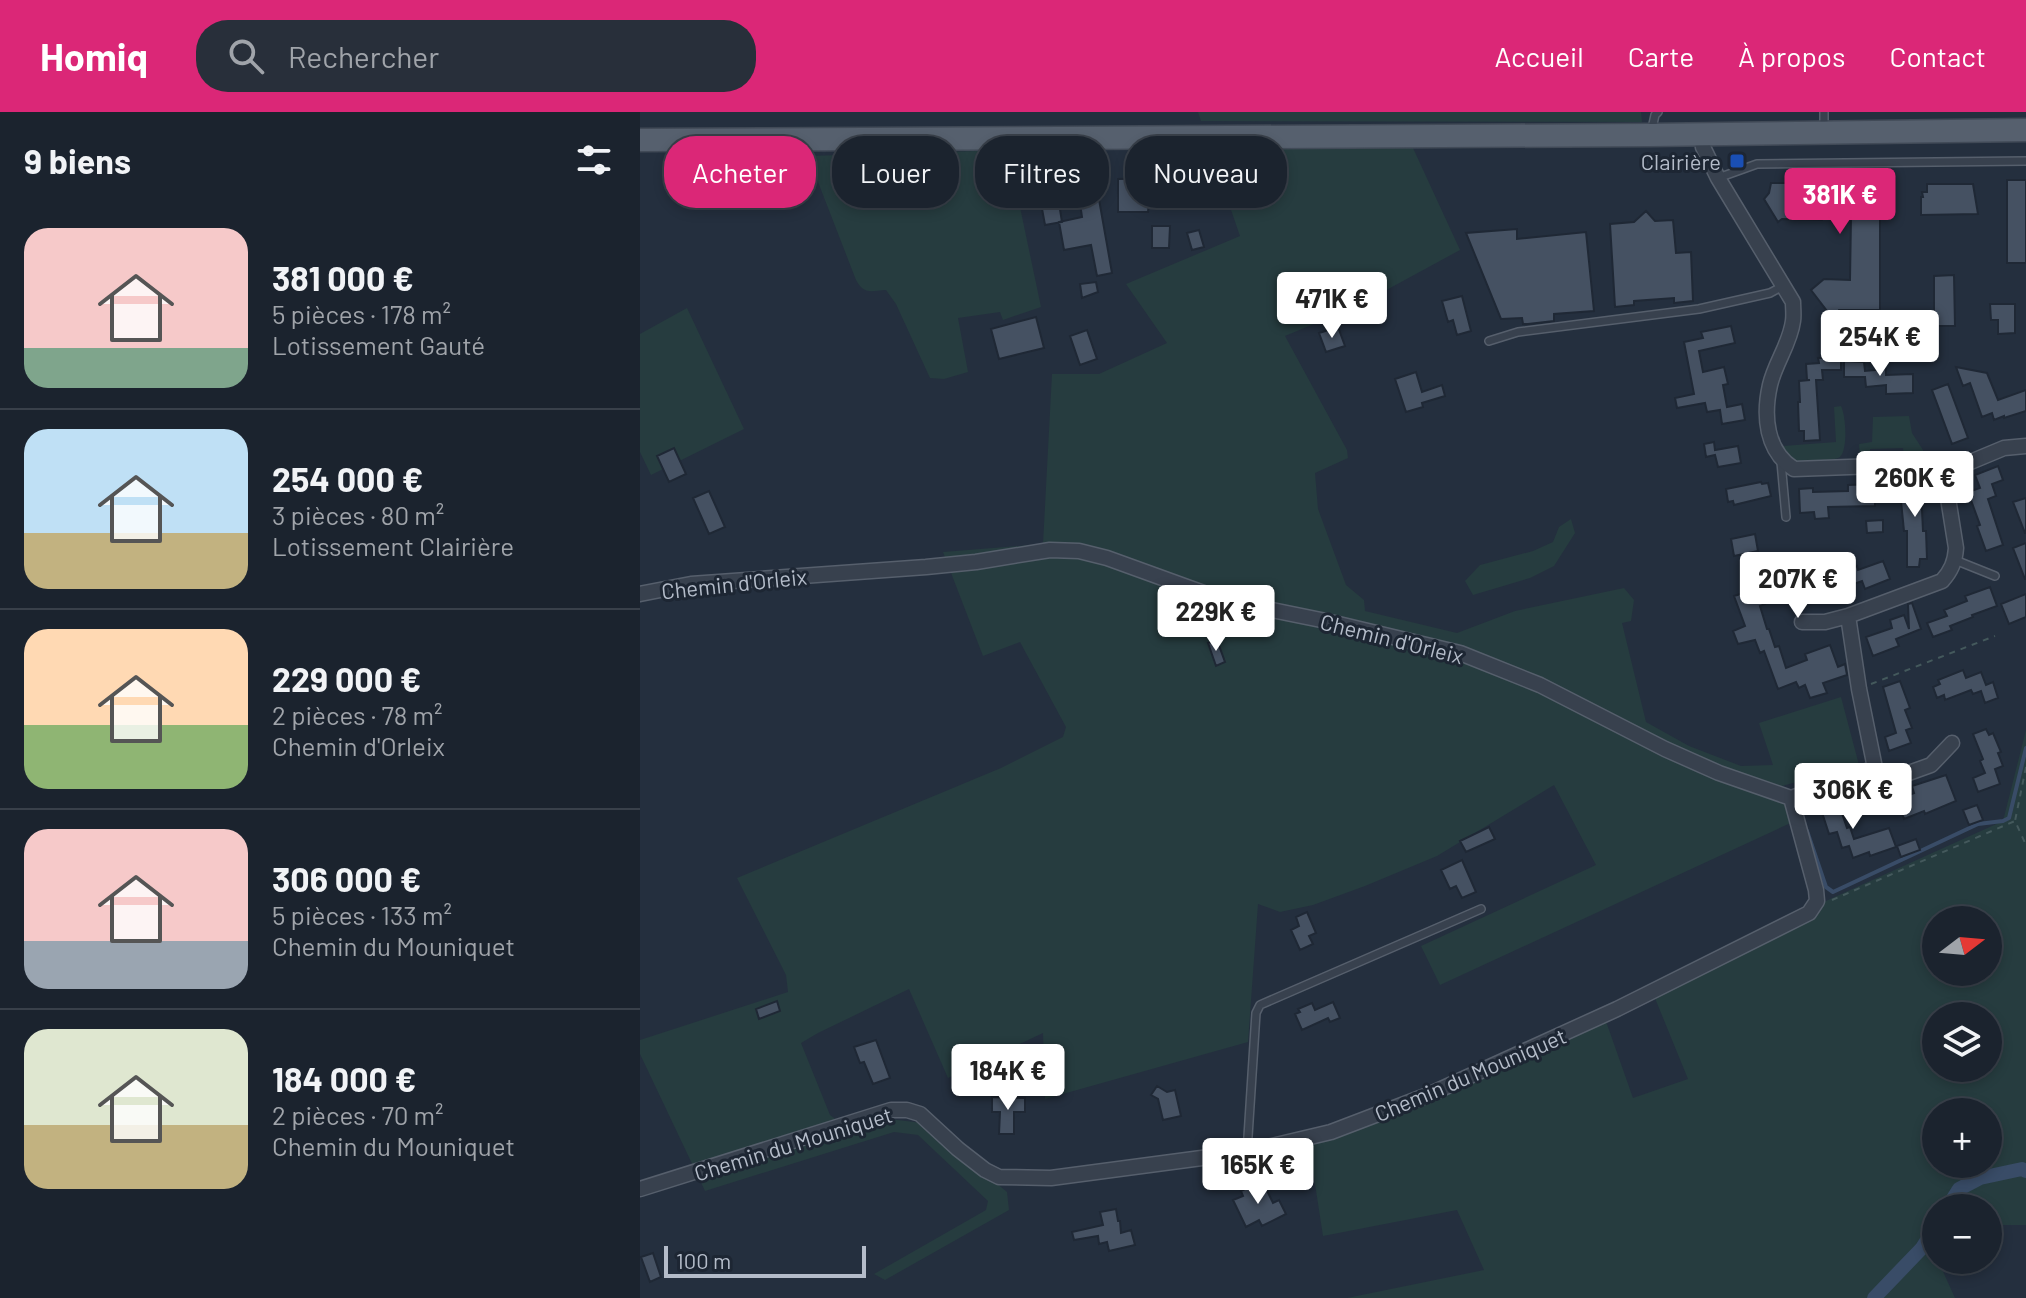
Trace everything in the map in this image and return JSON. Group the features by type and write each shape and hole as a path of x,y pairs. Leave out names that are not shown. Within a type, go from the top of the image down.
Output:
{"main road":[{"path":"640,140 1701,135 1824,122 2026,130"}],"street":[{"path":"1701,135 1703,147 1718,178 1793,302 1793,322 1770,384 1766,414 1775,452 1794,469 1932,464 1944,473 1956,548 1955,560 1942,581 1848,616 1825,622 1802,622"},
{"path":"1944,473 2004,448 2026,446"},
{"name":"Chemin d'Orleix","path":"640,594 691,584 926,567 1050,550 1079,551 1223,600 1460,653 1540,685 1719,773 1791,798"},
{"path":"1848,616 1875,768 1892,779 1931,765 1952,743"},
{"path":"1817,901 1791,798 1875,768"},
{"name":"Chemin du Mouniquet","path":"640,1189 891,1110 920,1114 958,1149 999,1177 1051,1178 1247,1152 1331,1132 1428,1095 1630,1002 1809,913 1817,901"}],"lane":[{"path":"1651,135 1658,112"},
{"path":"1718,178 1757,164 2026,161"},
{"path":"1489,341 1518,332 1699,309 1770,293 1783,286"},
{"path":"1781,460 1786,517"},
{"path":"1955,560 1995,576"},
{"path":"1247,1152 1256,1013 1260,1005 1481,909"}],"path":[{"path":"1859,689 1995,636"},
{"path":"2026,767 2015,821 2026,845"},
{"path":"1817,901 1832,900 2015,821"}],"green space":[{"path":"1198,112 1641,112 1642,122 1201,121"},
{"path":"1413,148 1460,250 1357,306 1285,336 1347,450 1348,458 1315,473 1318,509 1346,585 1364,600 1365,611 1457,633 1515,611 1624,588 1634,600 1631,621 1622,623 1646,722 1689,746 1741,766 1773,765 1759,723 1841,697 1859,765 1782,786 1795,821 1440,985 1421,946 1596,865 1554,785 1437,856 1365,886 1313,905 1280,912 1258,904 1248,1042 1045,1099 1043,1033 948,1078 909,989 818,1033 801,1043 830,1115 846,1127 889,1119 923,1123 1007,1192 1009,1210 885,1280 874,1274 986,1210 988,1201 918,1135 894,1132 705,1191 640,1054 640,1040 788,992 786,975 737,878 1001,768 1063,737 1066,727 1020,642 983,656 943,552 1043,544 1052,374 1099,374 1167,343 1126,284 1240,236 1230,208 1287,208 1287,149"},
{"path":"959,151 975,151 975,208 1020,208 1041,307 1003,320 1000,312 958,318 968,372 944,379 930,378 896,304 886,290 865,290 856,280 816,177 816,156 832,155 832,208 959,208"},
{"path":"687,308 744,429 651,475 640,452 640,334"},
{"path":"1841,406 1845,432 1840,457 1811,462 1791,458 1783,446 1836,442 1834,407"},
{"path":"1909,416 1912,433 1924,457 1904,458 1903,448 1870,449 1865,459 1860,459 1859,444 1872,442 1873,417"},
{"path":"1571,519 1575,533 1554,566 1530,578 1473,595 1465,581 1480,565 1533,551 1553,542 1559,527"},
{"path":"2026,730 2026,1225 2002,1225 2002,1194 1922,1194 1922,1274 1944,1274 1955,1298 1347,1298 1484,1270 1457,1210 1323,1236 1307,1132 1393,1104 1602,1010 1633,1098 1688,1079 1650,986 1817,905 2003,821"}],"building":[{"path":"1118,179 1125,179 1125,208 1148,208 1148,212 1118,212"},
{"path":"2007,180 2026,180 2026,263 2007,263"},
{"path":"1771,183 1880,183 1880,310 1839,310 1834,320 1811,290 1824,279 1850,280 1851,216 1822,216 1822,220 1782,219 1778,222 1764,199"},
{"path":"1927,184 1973,184 1978,214 1921,215 1921,197 1922,192 1927,192"},
{"path":"1042,208 1060,208 1062,222 1045,225"},
{"path":"1081,208 1101,208 1112,273 1097,276 1091,245 1064,250 1059,222 1082,217"},
{"path":"1646,211 1655,221 1673,220 1676,253 1691,252 1693,301 1674,303 1674,298 1634,301 1634,305 1615,307 1610,224 1634,222"},
{"path":"1152,226 1170,226 1169,248 1152,248"},
{"path":"1517,229 1517,239 1586,232 1594,311 1554,314 1554,321 1528,324 1523,324 1522,318 1501,319 1466,233"},
{"path":"1199,230 1204,247 1192,250 1187,233"},
{"path":"1954,275 1955,326 1934,326 1934,276"},
{"path":"1096,282 1098,292 1082,298 1080,284"},
{"path":"1462,296 1471,331 1457,335 1453,320 1448,322 1442,301"},
{"path":"1990,304 2015,304 2015,333 1998,334 1998,320 1991,320"},
{"path":"1036,317 1044,348 999,359 991,329"},
{"path":"1731,326 1735,343 1699,351 1703,372 1724,367 1728,384 1723,385 1727,407 1742,404 1745,420 1722,424 1720,410 1707,412 1705,403 1677,408 1675,398 1694,394 1684,342 1703,338 1701,332"},
{"path":"1338,327 1345,346 1326,352 1319,333"},
{"path":"1087,330 1097,359 1080,365 1070,336"},
{"path":"1841,357 1841,370 1822,370 1823,380 1816,380 1820,440 1804,441 1804,431 1799,431 1798,402 1799,381 1810,380 1807,380 1806,364 1819,363 1818,358"},
{"path":"1844,361 1864,362 1865,371 1886,369 1886,375 1913,374 1913,393 1886,394 1886,385 1866,387 1865,377 1844,377"},
{"path":"1956,367 1987,373 1998,400 2026,390 2026,411 1994,420 1992,413 1982,417 1970,383 1963,386"},
{"path":"1416,372 1422,392 1442,385 1445,396 1406,412 1395,379"},
{"path":"1948,384 1968,438 1952,444 1932,390"},
{"path":"1714,442 1715,450 1738,446 1741,463 1718,467 1715,455 1706,457 1704,444"},
{"path":"674,448 686,474 669,482 657,456"},
{"path":"1998,466 2003,480 1992,484 1996,496 1988,499 2003,545 1986,551 1968,492 1980,488 1975,475"},
{"path":"1929,475 1929,489 1921,489 1927,559 1920,559 1919,567 1907,567 1907,531 1904,531 1900,491 1906,490 1906,476"},
{"path":"1768,483 1771,496 1734,505 1733,501 1728,502 1726,489"},
{"path":"1875,484 1875,506 1828,507 1829,518 1815,519 1814,512 1800,513 1799,489 1813,488 1813,492 1848,491 1848,485"},
{"path":"709,491 725,527 709,534 693,498"},
{"path":"2026,498 2026,533 2025,533 2013,502"},
{"path":"1883,520 1883,532 1867,533 1866,521"},
{"path":"1755,534 1758,551 1734,556 1731,539"},
{"path":"2026,543 2026,579 2025,579 2013,548"},
{"path":"1797,555 1805,577 1835,565 1840,580 1838,573 1883,561 1890,579 1865,589 1862,581 1843,588 1841,581 1807,593 1804,584 1763,598 1765,604 1760,606 1767,629 1775,647 1779,646 1786,668 1807,660 1805,654 1830,645 1838,667 1845,664 1847,675 1823,683 1827,693 1810,698 1805,685 1799,688 1796,682 1778,689 1764,651 1760,653 1755,640 1738,644 1733,631 1745,626 1734,596 1759,588 1757,569"},
{"path":"1990,587 1997,606 1972,615 1950,626 1952,630 1933,637 1927,623 1947,616 1944,610 1967,601 1965,596"},
{"path":"2026,594 2026,617 2009,624 2001,604"},
{"path":"1912,603 1921,629 1896,639 1899,646 1873,656 1866,637 1892,628 1890,620 1904,615 1909,629 1908,604"},
{"path":"1217,640 1225,662 1216,666 1208,643"},
{"path":"1963,670 1966,678 1981,672 1986,685 1993,682 1998,698 1985,703 1981,691 1973,694 1971,690 1945,700 1944,695 1937,698 1933,687 1940,684 1938,680"},
{"path":"1900,681 1910,708 1905,710 1912,728 1906,730 1911,743 1889,751 1885,737 1896,733 1883,687"},
{"path":"1986,729 1989,735 1993,733 2003,766 1995,769 2000,784 1978,792 1973,778 1985,773 1973,734"},
{"path":"1946,775 1956,801 1904,819 1897,799 1914,793 1912,786"},
{"path":"1835,793 1854,839 1889,828 1896,847 1853,858 1849,846 1842,848 1837,832 1829,834 1818,800"},
{"path":"1977,805 1983,820 1969,825 1963,810"},
{"path":"1489,827 1495,839 1466,852 1460,841"},
{"path":"1916,839 1920,850 1901,857 1897,846"},
{"path":"1462,860 1476,892 1462,898 1456,886 1450,889 1441,870"},
{"path":"1307,912 1316,933 1309,936 1313,944 1300,950 1291,930 1299,926 1296,917"},
{"path":"777,1001 780,1011 759,1019 756,1009"},
{"path":"1333,1002 1340,1018 1330,1022 1328,1018 1302,1030 1295,1014 1300,1012 1298,1009 1312,1003 1315,1010"},
{"path":"876,1040 890,1078 873,1084 854,1047"},
{"path":"1157,1086 1167,1092 1175,1090 1181,1116 1163,1120 1158,1099 1151,1095"},
{"path":"992,1097 1025,1098 1025,1112 1014,1112 1014,1134 999,1134 1000,1112 992,1112"},
{"path":"1262,1180 1273,1203 1279,1200 1286,1214 1262,1226 1259,1220 1246,1227 1233,1200 1243,1196 1241,1191"},
{"path":"1116,1209 1121,1233 1131,1230 1135,1245 1109,1251 1107,1242 1099,1244 1098,1236 1074,1240 1072,1232 1103,1225 1100,1212"},
{"path":"653,1253 661,1277 650,1282 641,1257"}],"waterway":[{"path":"1807,831 1826,887 1833,892 1978,824 2009,818 2026,748"},
{"path":"1956,1194 1959,1189 1980,1178 2022,1169 2026,1171"},
{"path":"1874,1298 1922,1248"}],"place":[{"name":"Clairière","path":"1737,161"}]}
